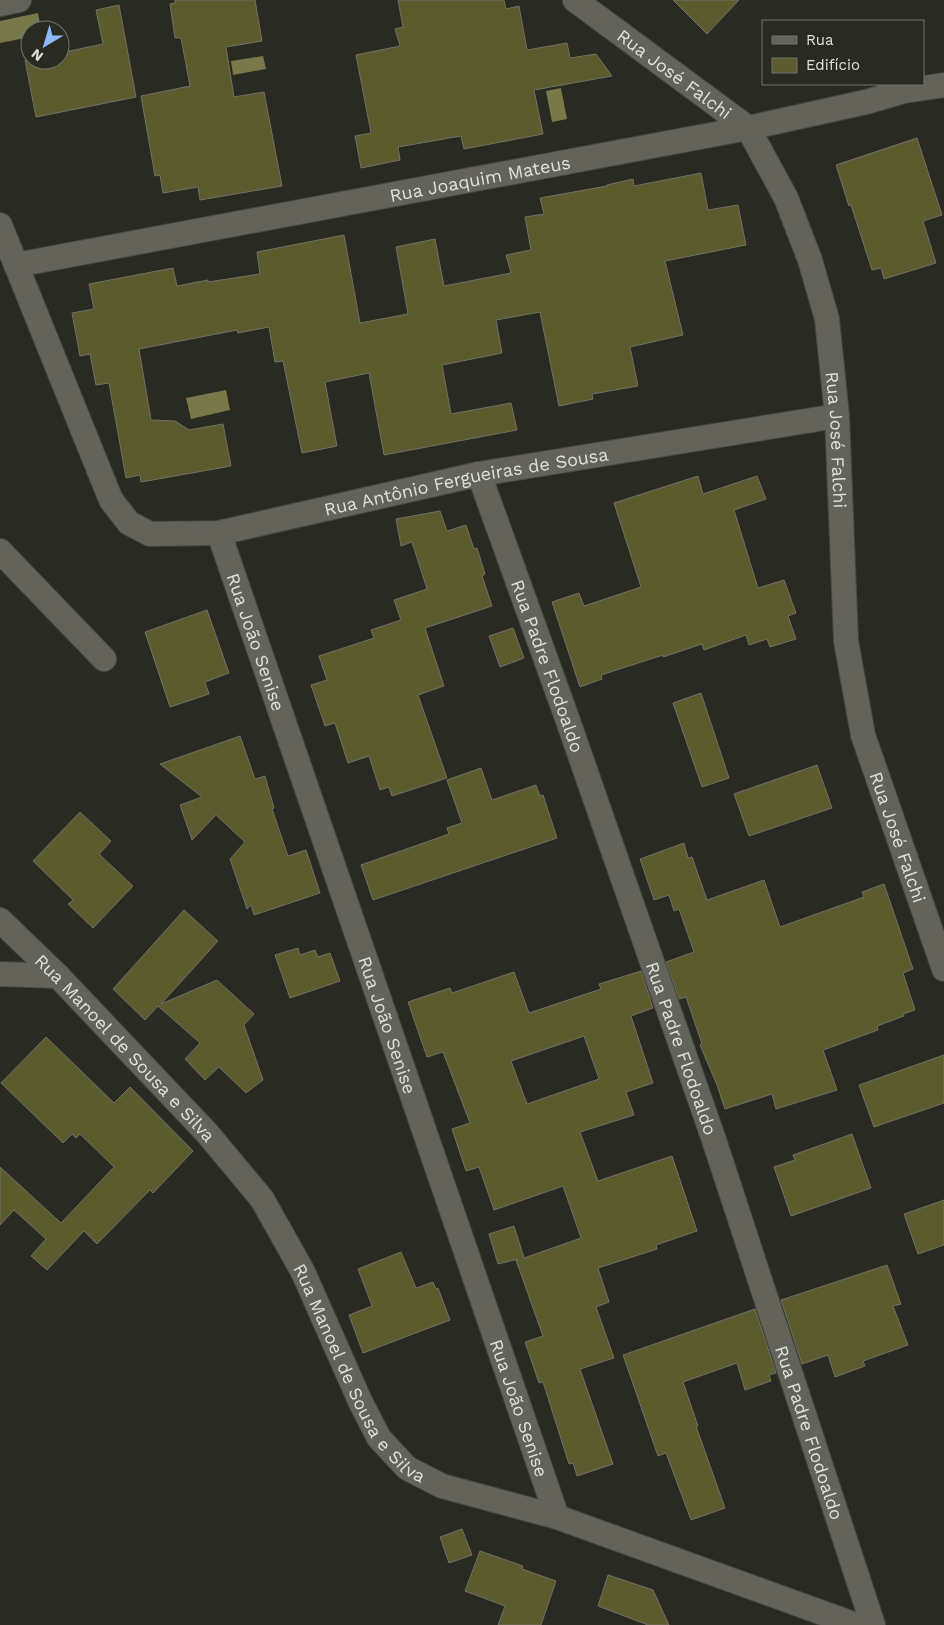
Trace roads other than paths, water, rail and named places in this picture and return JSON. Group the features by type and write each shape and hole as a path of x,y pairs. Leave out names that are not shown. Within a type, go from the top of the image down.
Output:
{"street":[{"path":"0,4 19,0"},
{"name":"Rua José Falchi","path":"575,0 748,128 786,198 810,260 827,319 837,416 846,641 863,734 938,926 944,968"},
{"name":"Rua Joaquim Mateus","path":"6,245 748,128 866,102 904,91 944,86"},
{"name":"Rua Antônio Fergueiras de Sousa","path":"6,245 110,500 129,523 150,534 219,533 479,474 837,416"},
{"name":"Rua Padre Flodoaldo","path":"479,474 714,1140 873,1625"},
{"name":"Rua João Senise","path":"219,533 556,1517"},
{"path":"0,551 104,659"},
{"name":"Rua Manoel de Sousa e Silva","path":"0,920 58,976 207,1133 262,1199 303,1272 360,1401 379,1438 407,1468 442,1486 556,1517 856,1625"},
{"path":"0,974 58,976"}]}
